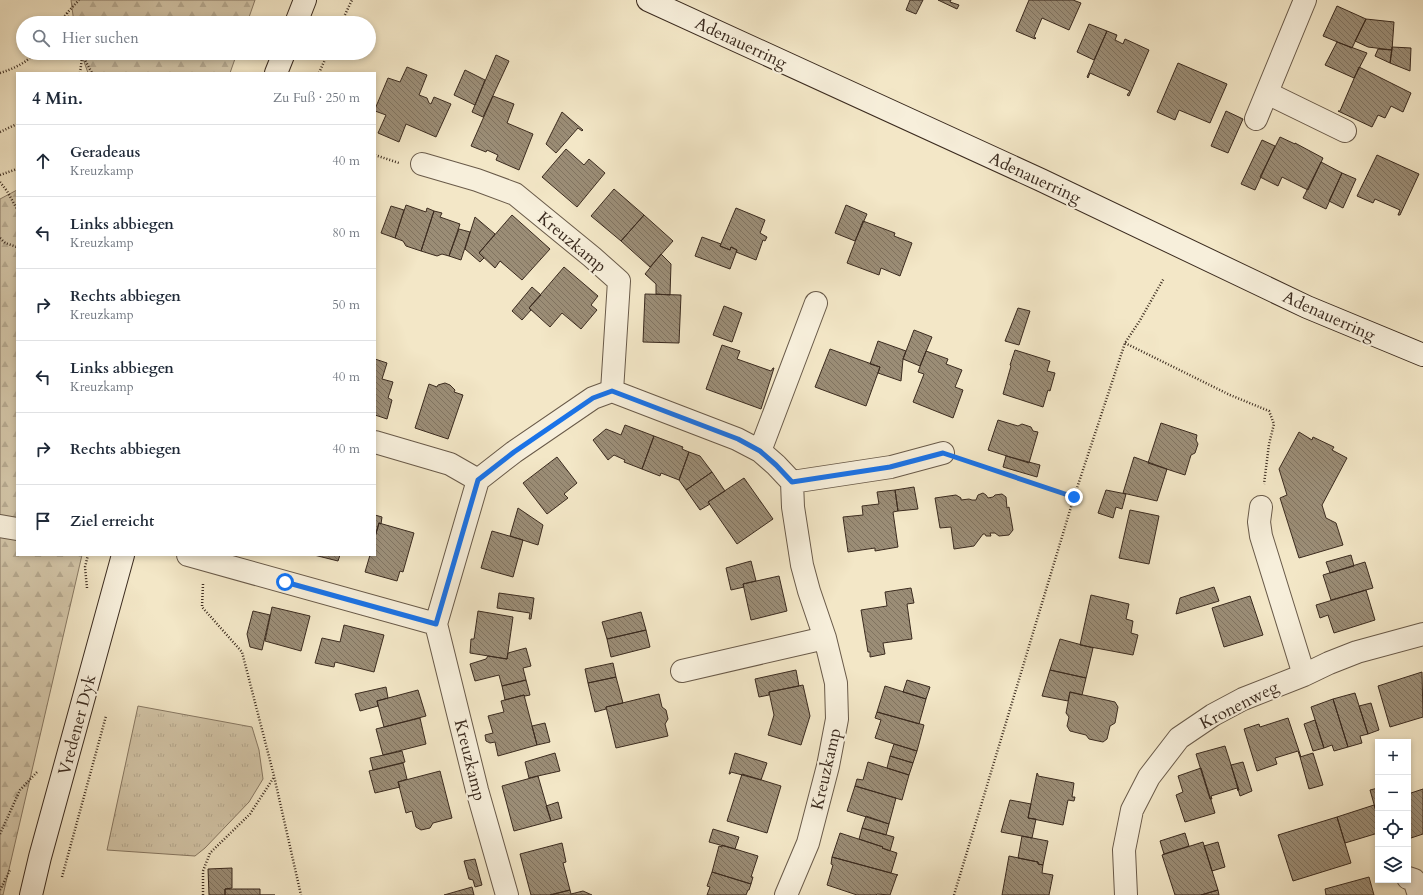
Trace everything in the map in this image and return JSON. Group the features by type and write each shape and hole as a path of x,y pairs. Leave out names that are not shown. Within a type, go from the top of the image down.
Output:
{"street":[{"path":"299,16 306,0"},
{"name":"Adenauerring","path":"648,0 1041,180 1307,307 1423,355"},
{"path":"1256,119 1305,0"},
{"path":"276,72 281,60"},
{"path":"1267,93 1346,131"},
{"name":"Kreuzkamp","path":"422,164 477,180 515,194 619,281 612,391"},
{"path":"760,451 816,303"},
{"path":"196,557 436,624 478,480 514,452 593,398 612,391 738,439 760,451 792,482 890,467 943,453"},
{"path":"376,442 450,464 478,480"},
{"name":"Kreuzkamp","path":"786,895 808,843 828,766 837,720 836,683 825,638 809,591 802,564 793,507 792,482"},
{"path":"1261,507 1259,522 1261,536 1304,675"},
{"path":"0,526 16,529"},
{"name":"Vredener Dyk","path":"31,895 40,857 123,556"},
{"name":"Kreuzkamp","path":"436,624 477,790 507,895"},
{"name":"Kronenweg","path":"1126,895 1124,850 1132,810 1149,777 1180,738 1213,715 1243,699 1304,675 1328,662 1388,642 1423,634"},
{"path":"682,671 825,638"},
{"path":"1411,879 1414,880 1419,895"}],"path":[{"path":"64,16 80,0"},
{"path":"344,16 352,0"},
{"path":"0,73 10,70 27,60"},
{"path":"80,72 81,60"},
{"path":"84,60 91,72"},
{"path":"319,72 325,60"},
{"path":"0,132 16,124"},
{"path":"0,175 16,169"},
{"path":"0,182 16,207"},
{"path":"0,238 5,243 16,247"},
{"path":"954,895 1074,497 1125,344 1164,278"},
{"path":"1125,344 1230,395 1270,411 1274,424 1269,444 1261,507"},
{"path":"943,453 1074,497"},
{"path":"196,557 202,607 242,652 274,776 301,895"},
{"path":"0,834 20,790 39,770"},
{"path":"203,895 203,871 210,854 250,814 274,776"},
{"path":"0,890 12,866"}],"green space":[{"path":"71,0 255,0 249,16 73,16"},
{"path":"83,60 235,60 230,72 88,72"},
{"path":"16,191 16,556 82,556 3,895 0,895 0,199"},
{"path":"138,706 252,727 259,750 263,779 249,802 205,848 195,856 107,850"}],"building":[{"path":"910,0 923,0 916,14 906,10"},
{"path":"938,0 951,0 950,2 959,5 957,9"},
{"path":"1029,0 1073,0 1081,3 1069,30 1042,18 1034,37 1036,38 1035,39 1016,31"},
{"path":"1337,6 1366,19 1352,48 1323,36"},
{"path":"1366,19 1394,22 1392,50 1368,47 1355,41"},
{"path":"1089,24 1107,31 1094,60 1077,52"},
{"path":"1107,31 1117,35 1115,40 1123,44 1125,39 1149,50 1129,96 1127,95 1130,91 1090,73 1088,78 1087,77"},
{"path":"1337,42 1367,53 1354,78 1325,65"},
{"path":"1392,47 1411,48 1410,71 1390,63"},
{"path":"1378,49 1392,50 1390,63 1375,56"},
{"path":"496,55 509,61 483,117 472,112"},
{"path":"1178,63 1227,84 1210,123 1179,110 1175,120 1157,112"},
{"path":"407,67 427,75 419,95 427,98 431,104 434,97 451,104 436,137 406,124 399,142 378,133 386,115 376,111 376,107 388,78 400,82"},
{"path":"1359,67 1411,93 1403,112 1391,106 1385,118 1378,115 1372,127 1338,111 1340,111"},
{"path":"465,70 485,80 475,105 454,95"},
{"path":"493,96 514,104 507,123 533,134 519,170 496,160 498,155 487,150 486,152 471,146"},
{"path":"1226,111 1243,119 1228,153 1211,146"},
{"path":"562,112 583,130 582,131 578,128 556,153 546,144"},
{"path":"1280,137 1323,158 1308,190 1282,177 1278,186 1260,177"},
{"path":"1262,140 1275,146 1255,190 1241,184"},
{"path":"566,149 584,165 589,159 605,173 577,207 542,177"},
{"path":"1377,155 1419,174 1400,215 1398,215 1400,210 1375,199 1373,203 1357,196"},
{"path":"1321,162 1342,173 1326,209 1303,198"},
{"path":"1342,173 1356,179 1343,208 1329,201"},
{"path":"614,189 644,215 621,241 591,216"},
{"path":"406,205 426,212 427,208 434,211 421,251 406,246 403,241 395,238"},
{"path":"846,205 867,214 855,241 835,233"},
{"path":"391,206 404,210 395,238 381,233"},
{"path":"736,208 765,220 760,233 767,237 765,241 763,240 756,260 736,252 737,250 731,247 730,250 720,246"},
{"path":"434,211 442,213 440,217 460,224 449,256 442,254 437,256 421,251"},
{"path":"512,215 550,249 522,280 500,261 495,268 479,253"},
{"path":"644,215 673,241 650,267 621,241"},
{"path":"475,217 495,234 479,253 484,258 480,262 465,249"},
{"path":"863,221 895,233 894,236 912,243 900,276 881,268 879,275 847,263"},
{"path":"459,229 470,232 461,260 449,256"},
{"path":"702,237 721,244 720,246 730,250 731,247 737,250 730,269 695,256"},
{"path":"661,254 671,264 670,295 656,294 656,284 645,274"},
{"path":"564,267 598,296 591,305 597,310 581,329 562,313 550,327 529,308"},
{"path":"532,287 541,295 529,308 531,310 522,320 512,311"},
{"path":"645,294 681,295 679,343 643,342"},
{"path":"724,306 742,313 732,342 713,335"},
{"path":"1018,308 1030,311 1019,345 1005,341"},
{"path":"914,330 932,337 920,366 903,359"},
{"path":"878,341 906,351 903,359 901,381 878,373 880,367 870,364"},
{"path":"722,345 740,351 737,359 771,371 774,368 761,409 706,389"},
{"path":"830,349 880,367 866,406 815,387"},
{"path":"1015,350 1050,361 1047,371 1055,373 1050,391 1048,390 1043,407 1003,394"},
{"path":"926,351 948,359 946,364 962,370 955,387 963,390 953,418 913,402 924,374 918,372"},
{"path":"376,359 387,363 382,379 393,382 388,398 392,400 387,419 376,415"},
{"path":"445,383 450,385 455,390 454,392 463,395 448,439 415,428 429,384 437,387 438,385"},
{"path":"998,420 1018,426 1022,424 1031,427 1033,431 1038,432 1029,463 988,450"},
{"path":"1161,423 1197,435 1196,440 1198,444 1195,453 1191,455 1185,475 1148,463"},
{"path":"625,425 654,436 642,469 624,462 625,460 614,455 608,460 593,440 606,429 621,435"},
{"path":"1299,432 1312,440 1313,437 1334,447 1332,450 1347,458 1322,505 1326,518 1336,523 1343,545 1299,558 1280,498 1287,495 1279,469"},
{"path":"654,436 683,447 682,449 689,452 679,480 661,473 660,476 642,469"},
{"path":"689,452 700,456 712,472 686,490 679,480"},
{"path":"1006,456 1040,465 1037,477 1003,467"},
{"path":"557,457 577,483 564,494 568,498 547,514 523,483"},
{"path":"1134,457 1167,469 1157,501 1123,493"},
{"path":"712,472 725,491 708,502 710,504 700,510 686,490"},
{"path":"744,478 773,519 737,544 708,502"},
{"path":"914,487 918,509 898,511 895,490"},
{"path":"895,490 898,511 893,512 898,547 875,551 875,548 848,552 843,517 863,515 862,506 879,504 877,492"},
{"path":"1106,490 1126,494 1122,509 1116,507 1113,518 1098,513"},
{"path":"983,493 988,498 1002,494 1006,497 1007,508 1009,507 1013,530 1009,535 999,536 995,533 990,533 991,536 986,536 983,534 974,546 954,549 951,527 940,528 935,498 956,495 961,498 961,500 976,500 978,495"},
{"path":"518,508 543,525 538,545 510,536"},
{"path":"1130,510 1159,516 1149,564 1119,558"},
{"path":"376,515 382,517 381,524 379,523 376,534"},
{"path":"379,523 414,533 403,572 400,571 397,581 365,572 370,556 376,556 376,534"},
{"path":"492,531 523,540 513,577 481,568"},
{"path":"1351,555 1354,566 1330,573 1326,562"},
{"path":"318,556 340,556 338,561"},
{"path":"751,561 756,581 743,584 744,587 731,590 726,568"},
{"path":"1365,562 1373,588 1331,600 1323,575"},
{"path":"779,576 787,611 751,620 743,584"},
{"path":"1214,587 1219,601 1176,614 1180,598"},
{"path":"911,588 914,603 907,604 912,639 883,643 885,654 870,657 861,610 887,606 885,592"},
{"path":"1366,590 1375,620 1334,633 1328,615 1320,618 1316,605"},
{"path":"499,593 534,598 531,619 529,619 530,613 497,608"},
{"path":"1091,595 1129,604 1126,619 1133,621 1131,633 1138,635 1133,655 1080,645"},
{"path":"1250,596 1263,635 1224,647 1212,608"},
{"path":"272,607 310,616 301,651 265,641"},
{"path":"253,611 270,615 262,650 250,647 247,634"},
{"path":"478,611 513,617 507,659 470,653 471,639 474,639"},
{"path":"641,612 646,630 607,639 602,622"},
{"path":"344,625 384,635 374,672 335,662 334,667 315,663 322,638 340,642"},
{"path":"646,630 650,647 611,657 607,639"},
{"path":"1060,639 1093,648 1086,678 1050,670"},
{"path":"526,648 531,666 523,668 526,680 502,686 499,675 475,681 470,664 486,659 488,656 507,659 508,653"},
{"path":"613,663 616,677 588,683 585,669"},
{"path":"796,670 799,686 769,692 769,695 759,697 755,679"},
{"path":"1050,670 1086,678 1082,695 1070,692 1068,701 1042,696"},
{"path":"1422,672 1423,717 1390,727 1378,686"},
{"path":"616,677 623,703 606,707 606,709 595,712 588,683"},
{"path":"526,680 530,695 505,700 502,686"},
{"path":"907,680 930,687 926,699 903,692"},
{"path":"803,685 810,716 801,745 768,735 774,715 769,692"},
{"path":"885,686 926,699 919,724 877,712"},
{"path":"386,687 388,698 377,701 378,706 360,711 355,694"},
{"path":"418,690 426,716 384,727 377,701"},
{"path":"1070,692 1115,702 1118,707 1115,723 1110,726 1107,739 1103,742 1089,739 1086,735 1070,731 1067,726 1069,717 1066,713"},
{"path":"1355,693 1368,734 1360,736 1362,743 1348,747 1333,699"},
{"path":"659,694 662,707 666,710 668,719 665,724 668,736 616,748 606,707"},
{"path":"524,695 537,745 498,756 495,742 490,743 486,741 485,735 493,733 488,716 504,712 501,701"},
{"path":"1333,699 1348,747 1334,751 1332,745 1324,748 1311,707"},
{"path":"1371,703 1379,730 1368,734 1359,706"},
{"path":"877,712 924,725 917,751 875,738 881,720 875,718"},
{"path":"420,718 426,744 383,755 376,729"},
{"path":"1288,718 1301,757 1298,751 1275,758 1277,764 1257,771 1244,729 1259,724 1260,727"},
{"path":"1315,720 1324,748 1313,751 1304,724"},
{"path":"545,723 550,742 537,745 532,726"},
{"path":"894,744 917,751 913,763 890,756"},
{"path":"1225,746 1239,790 1238,791 1237,788 1211,796 1212,799 1210,799 1196,754"},
{"path":"402,751 405,762 373,770 370,758"},
{"path":"555,753 560,771 529,778 525,762"},
{"path":"735,753 767,763 761,780 731,772 729,774"},
{"path":"1313,753 1323,785 1309,789 1300,757"},
{"path":"890,756 913,763 909,775 887,768"},
{"path":"868,762 909,775 902,800 855,786 857,779 863,780"},
{"path":"1243,762 1252,791 1240,796 1231,765"},
{"path":"403,763 407,779 398,782 400,787 375,793 369,771"},
{"path":"1201,768 1215,813 1185,822 1176,795 1183,792 1178,776"},
{"path":"440,771 452,818 433,823 430,828 421,830 416,827 412,811 406,813 398,782"},
{"path":"1037,773 1038,776 1074,783 1072,797 1075,797 1074,801 1068,800 1063,825 1028,818"},
{"path":"742,774 781,786 767,833 727,821"},
{"path":"538,776 551,821 514,831 502,786"},
{"path":"855,786 896,798 889,824 847,811"},
{"path":"1375,789 1375,808 1370,790"},
{"path":"1423,789 1423,834 1411,838 1411,811 1411,793"},
{"path":"1010,800 1031,804 1028,818 1036,819 1032,838 1001,832"},
{"path":"558,802 562,818 551,821 546,806"},
{"path":"1374,805 1375,834 1345,843 1337,817"},
{"path":"866,816 889,824 886,835 862,828"},
{"path":"1337,817 1351,863 1293,881 1278,835"},
{"path":"862,828 894,837 890,851 882,848 883,847 859,839"},
{"path":"713,829 739,837 735,849 709,842"},
{"path":"840,833 897,853 891,873 832,857"},
{"path":"1185,833 1189,846 1164,854 1160,841"},
{"path":"1022,836 1048,841 1043,865 1038,864 1038,862 1018,858"},
{"path":"1203,842 1218,890 1201,895 1175,895 1162,855"},
{"path":"1218,842 1225,867 1212,871 1204,846"},
{"path":"562,843 566,862 563,863 570,890 550,895 531,895 520,854"},
{"path":"722,845 758,856 751,877 753,877 751,884 712,872 719,846 722,847"},
{"path":"1009,856 1038,862 1038,864 1043,865 1042,873 1053,875 1049,895 1002,895"},
{"path":"832,857 898,875 890,895 857,895 827,885 833,865 831,864"},
{"path":"475,859 482,885 475,887 473,880 469,879 464,861"},
{"path":"232,868 232,888 225,889 225,895 209,895 208,869"},
{"path":"712,872 751,884 749,890 746,895 707,895 710,887 707,886"},
{"path":"1369,877 1374,895 1326,895 1325,889"},
{"path":"472,887 474,895 444,895"},
{"path":"225,889 260,889 260,895 225,895"},
{"path":"570,890 571,894 583,891 592,895 550,895"},
{"path":"1218,890 1219,895 1201,895"}],"route":[{"path":"285,582 436,624 478,480 514,452 593,398 612,391 738,439 760,451 792,482 890,467 943,453 1074,497"}]}
